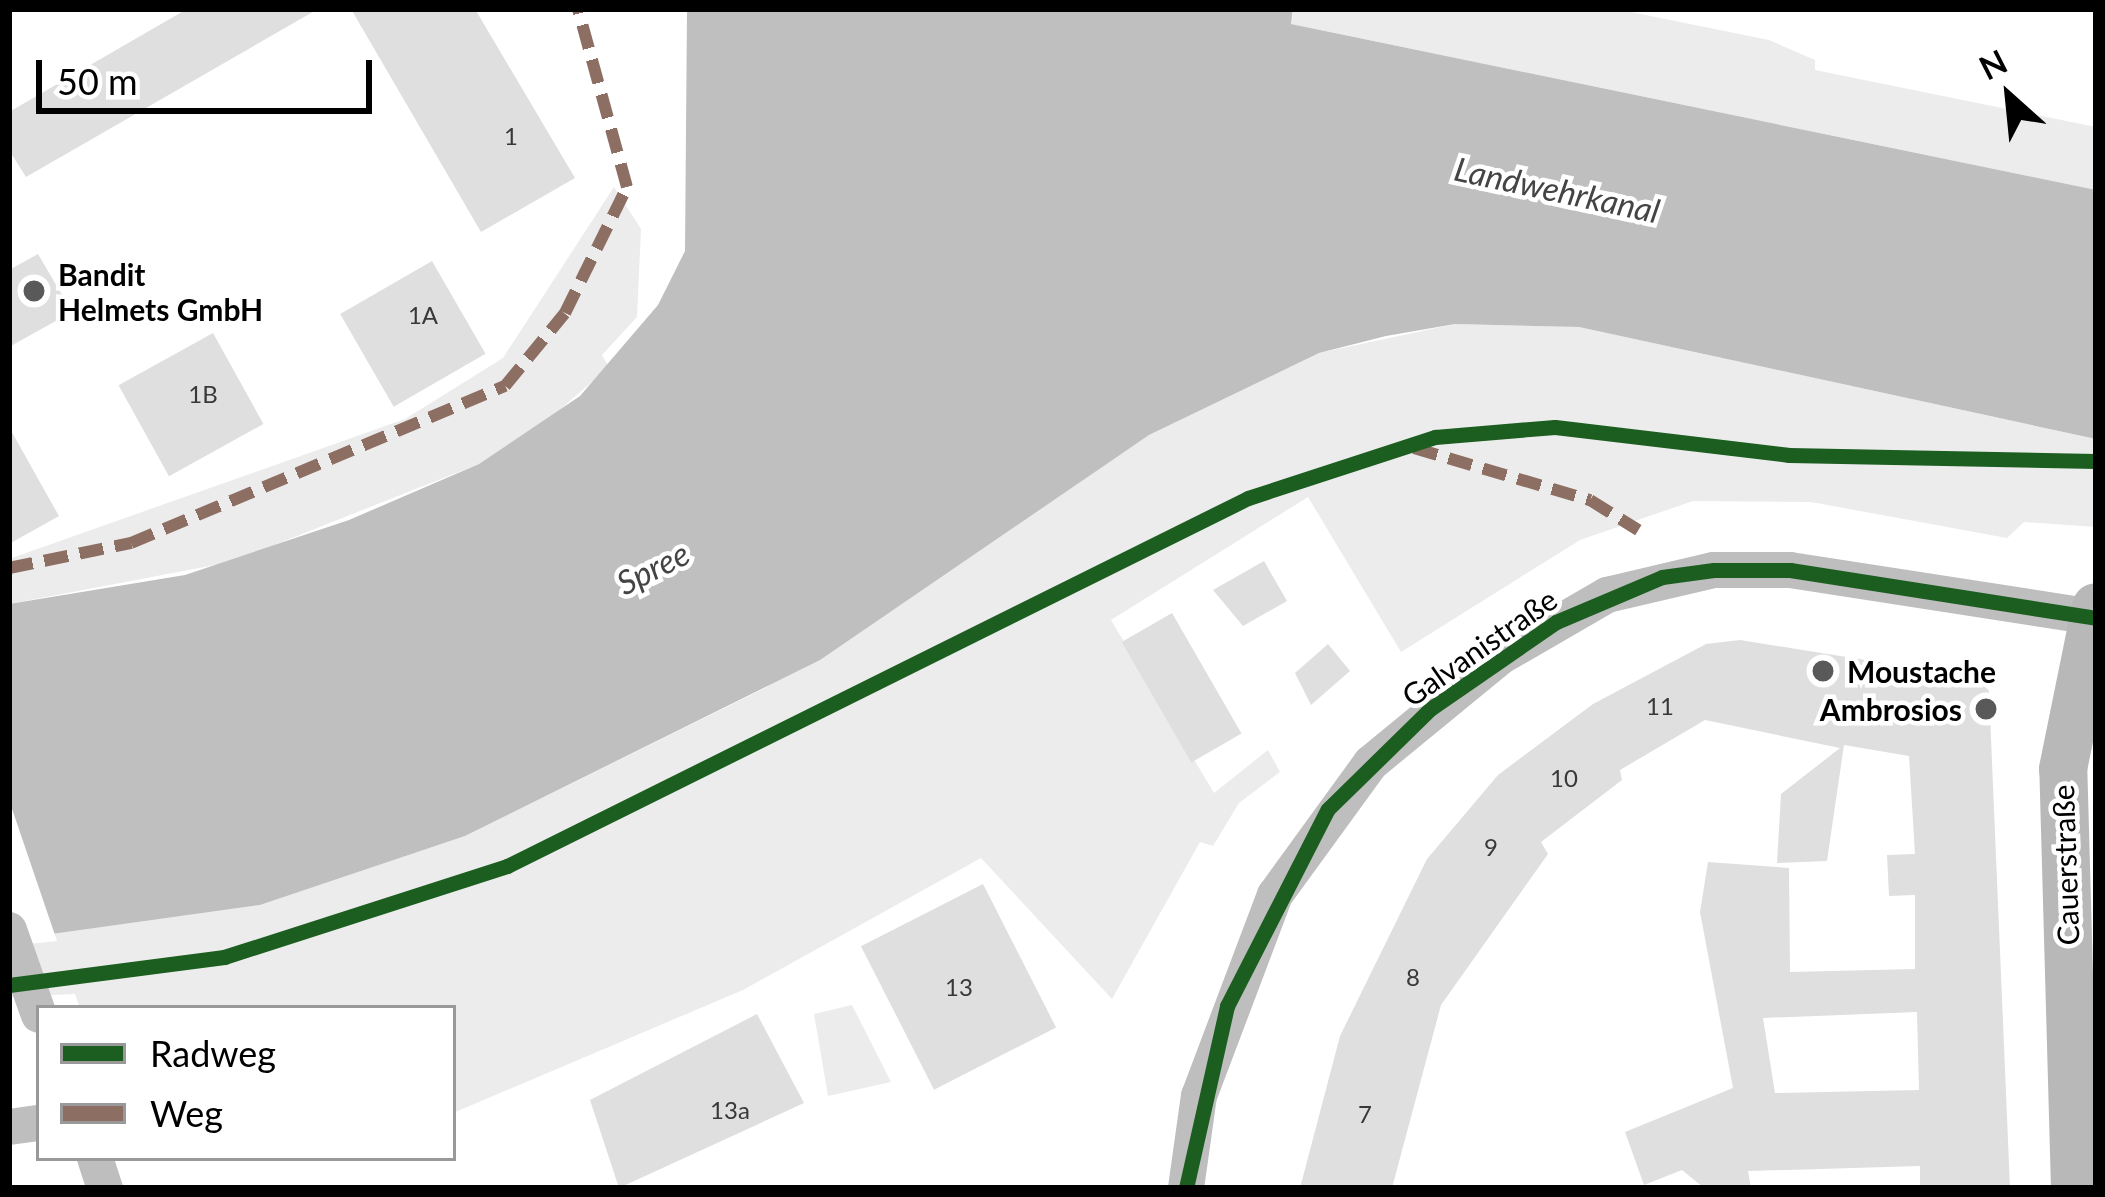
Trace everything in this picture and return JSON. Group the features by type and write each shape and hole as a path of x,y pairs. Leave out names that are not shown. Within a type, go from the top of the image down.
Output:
{"street":[{"name":"Galvanistraße","path":"1186,1188 1227,1006 1328,809 1430,709 1556,622 1662,577 1714,570 1790,570 2095,614"},
{"name":"Cauerstraße","path":"2075,1188 2062,769 2095,614"},
{"path":"9,930 35,1006"}],"shaded area":[{"path":"1294,9 1616,9 1769,40 1815,60 1815,70 2096,127 2096,190 1291,24"},
{"path":"614,187 641,229 637,317 602,355 609,367 548,420 479,464 231,562 9,604 9,559 405,419 503,358"},
{"path":"1455,324 1579,327 2096,439 2096,527 2024,522 2007,538 1811,502 1693,501 1580,540 1401,652 1308,497 1111,620 1214,793 1268,750 1280,772 1239,803 1213,846 1200,842 1112,999 981,858 743,990 456,1112 456,1005 79,1005 75,994 9,997 9,940 260,905 465,836 765,688 1149,435 1319,353"},
{"path":"852,1005 891,1082 828,1096 814,1014"}],"water":[{"path":"687,9 1293,9 1291,24 2096,190 2096,439 1579,327 1455,324 1386,336 1319,353 1149,435 820,660 465,836 260,905 9,940 9,604 185,575 349,520 479,464 580,396 658,305 685,251"}],"pier":[{"path":"9,800 57,941 9,946"}],"building":[{"path":"187,9 318,9 26,177 9,150 9,112"},
{"path":"351,9 475,9 575,178 481,232"},
{"name":"Bandit Helmets GmbH","path":"38,254 72,312 9,347 9,270"},
{"path":"432,261 486,354 394,407 340,314"},
{"path":"213,333 263,424 169,476 119,385"},
{"path":"9,427 59,516 9,544"},
{"path":"1264,561 1287,601 1243,626 1213,590"},
{"path":"1172,613 1242,733 1191,762 1122,642"},
{"path":"1740,640 1977,678 1989,691 2010,1188 1920,1188 1920,1166 1748,1171 1751,1188 1704,1188 1682,1170 1644,1185 1625,1132 1733,1088 1700,912 1708,862 1789,868 1790,972 1915,969 1915,895 1889,896 1887,855 1915,854 1909,756 1844,745 1827,861 1777,863 1781,794 1840,748 1705,720 1620,770 1622,780 1541,842 1548,854 1441,1005 1392,1188 1300,1188 1340,1036 1427,859 1498,775 1593,704 1706,644","holes":["1917,1012 1919,1090 1775,1093 1763,1018"]},
{"path":"1328,644 1350,671 1311,705 1295,673"},
{"path":"983,884 1056,1027 934,1090 861,946"},
{"path":"757,1014 804,1103 619,1188 590,1100"}],"marked path":[{"path":"9,568 131,543 505,386 565,313 627,187 578,9"},
{"path":"1414,448 1590,500 1638,530"}],"cycle path":[{"path":"9,985 224,957 507,866 1248,498 1435,437 1555,427 1789,455 2096,461"},
{"path":"1186,1188 1227,1006 1328,809 1430,709 1556,622 1662,577 1714,570 1790,570 2096,618"}],"place":[{"name":"Bandit Helmets GmbH","path":"34,291"},
{"name":"Moustache","path":"1823,671"},
{"name":"Ambrosios","path":"1986,709"}],"water label":[{"name":"Landwehrkanal","path":"1557,190"},
{"name":"Spree","path":"653,568"}]}
